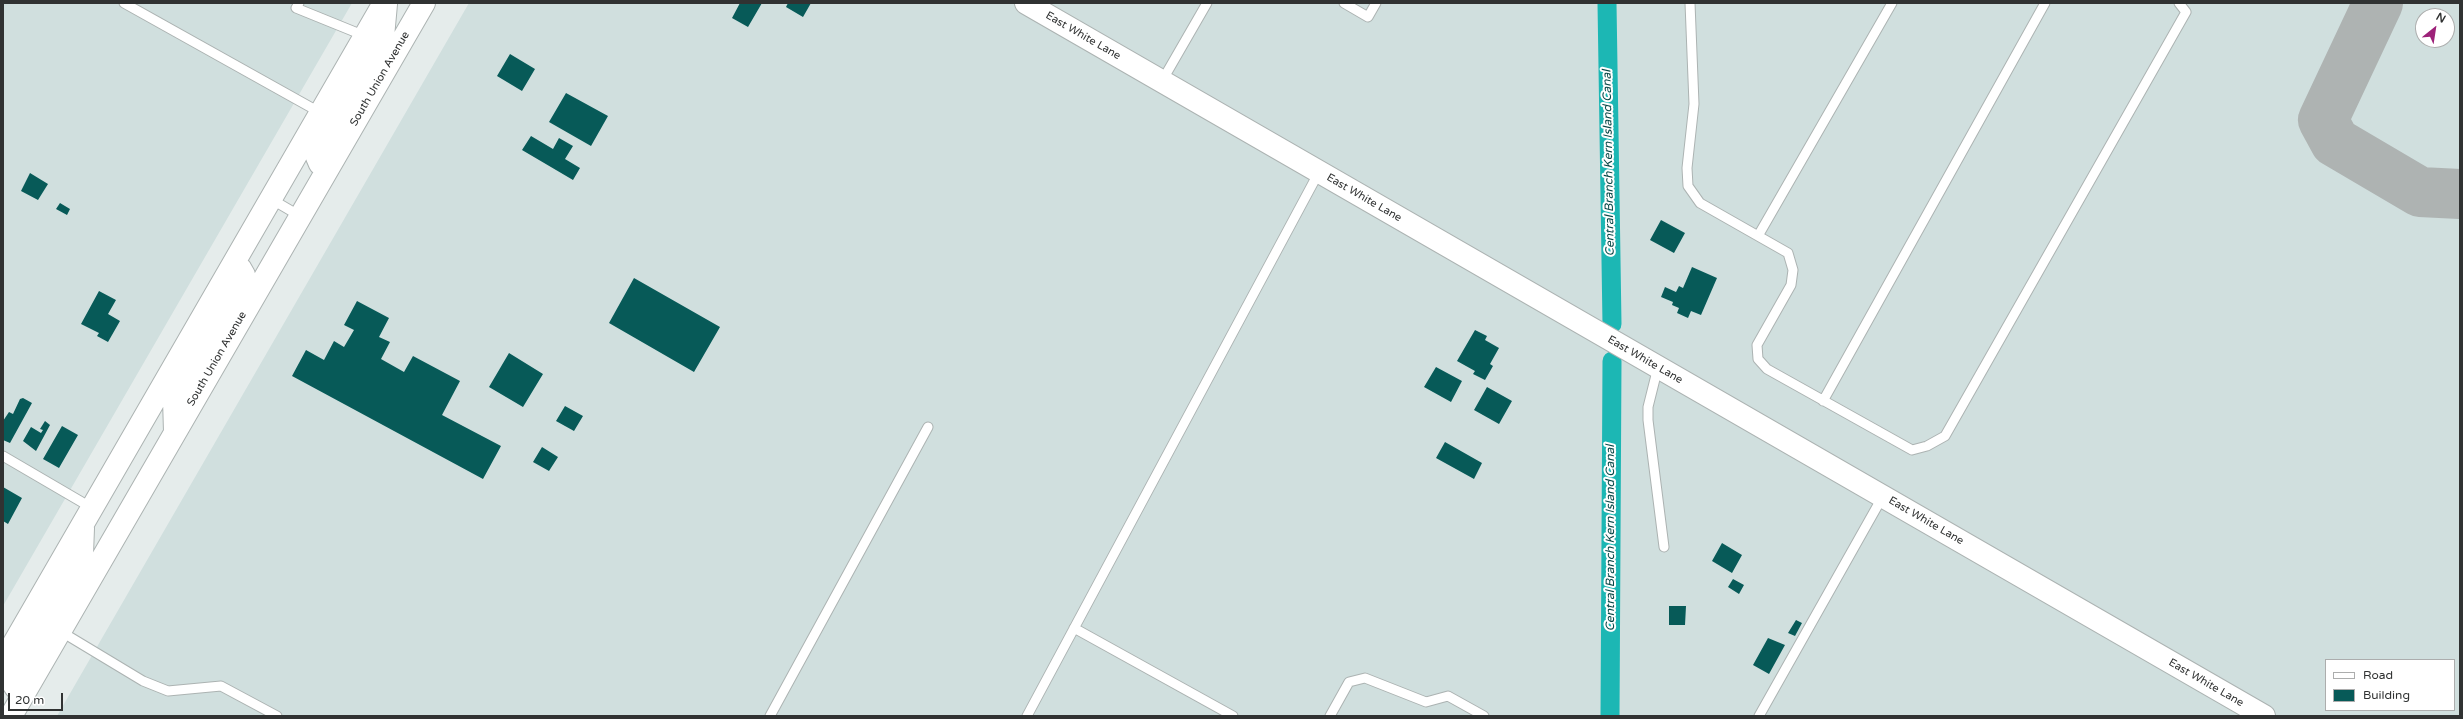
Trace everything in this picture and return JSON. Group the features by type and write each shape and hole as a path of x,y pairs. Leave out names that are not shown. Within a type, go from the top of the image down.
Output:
{"main road":[{"path":"3,662 385,3"},
{"path":"328,168 320,164 316,157 380,47 383,37 385,3"},
{"name":"South Union Avenue","path":"11,716 424,3"},
{"name":"East White Lane","path":"1026,3 2264,716"},
{"path":"175,432 174,399 244,279 244,274 240,268 233,265"},
{"path":"26,690 16,688 12,682 14,675 78,566 82,554 88,516"}],"lane":[{"path":"124,3 321,113"},
{"path":"299,3 296,8 365,36"},
{"path":"1162,81 1207,3"},
{"path":"1344,3 1368,17 1376,3"},
{"path":"1690,3 1694,104 1687,168 1688,186 1700,203 1788,253 1793,270 1791,285 1757,345 1758,359 1767,369 1912,450 1927,446 1945,436 2186,12 2179,3"},
{"path":"1758,236 1892,3"},
{"path":"1823,401 2045,3"},
{"path":"1027,716 1319,172"},
{"path":"271,199 300,216"},
{"path":"1658,367 1648,407 1648,420 1664,547"},
{"path":"770,716 928,427"},
{"path":"3,456 88,516"},
{"path":"1759,716 1882,496"},
{"path":"1074,628 1233,716"},
{"path":"60,631 143,681 168,691 221,686 277,716"},
{"path":"1330,716 1349,682 1365,678 1426,702 1448,696 1484,716"}],"shaded area":[{"path":"3,3 352,3 3,606"},
{"path":"469,3 2460,3 2460,716 57,716"}],"building":[{"path":"740,3 762,3 748,27 732,18"},
{"path":"788,3 811,3 803,17 786,7"},
{"path":"510,54 535,69 522,91 497,76"},
{"path":"566,93 608,116 591,146 549,122"},
{"path":"531,136 553,149 559,138 573,146 565,159 580,168 573,180 522,150"},
{"path":"30,173 48,184 38,200 21,191"},
{"path":"60,203 70,209 67,215 56,209"},
{"path":"1661,220 1685,233 1674,253 1650,240"},
{"path":"1692,267 1717,278 1701,315 1691,311 1688,318 1677,313 1679,308 1672,305 1673,302 1661,297 1665,287 1676,292 1679,286 1683,288"},
{"path":"634,278 720,327 694,372 609,323"},
{"path":"99,291 116,300 108,314 120,321 108,342 97,336 99,333 81,324"},
{"path":"357,301 389,318 379,337 390,342 381,359 404,372 413,356 460,381 442,415 501,446 483,479 292,376 306,350 324,360 334,341 344,347 354,330 344,325"},
{"path":"1475,330 1487,336 1485,340 1499,348 1490,364 1493,366 1485,380 1473,374 1475,371 1457,361"},
{"path":"509,353 543,374 523,407 489,387"},
{"path":"1436,367 1462,381 1451,402 1424,387"},
{"path":"1487,387 1512,401 1499,424 1474,410"},
{"path":"23,398 32,403 10,443 3,440 3,421 9,412 13,414 20,399"},
{"path":"565,406 583,416 574,431 556,421"},
{"path":"45,421 50,425 36,451 23,441 31,427 41,433 43,430 40,429"},
{"path":"62,426 78,435 59,468 43,459"},
{"path":"1445,442 1482,463 1474,479 1436,458"},
{"path":"542,447 558,457 549,471 533,462"},
{"path":"3,487 22,498 8,524 3,521"},
{"path":"1722,543 1742,555 1732,573 1712,561"},
{"path":"1733,579 1744,585 1739,594 1728,587"},
{"path":"1669,606 1686,606 1685,625 1669,625"},
{"path":"1796,620 1802,623 1795,636 1788,633"},
{"path":"1768,638 1785,645 1769,674 1753,665"}],"waterway":[{"name":"Central Branch Kern Island Canal","path":"1607,3 1612,324"},
{"name":"Central Branch Kern Island Canal","path":"1610,716 1612,361"}],"taxiway":[{"path":"2378,3 2323,120 2335,142 2420,192 2460,194"}]}
